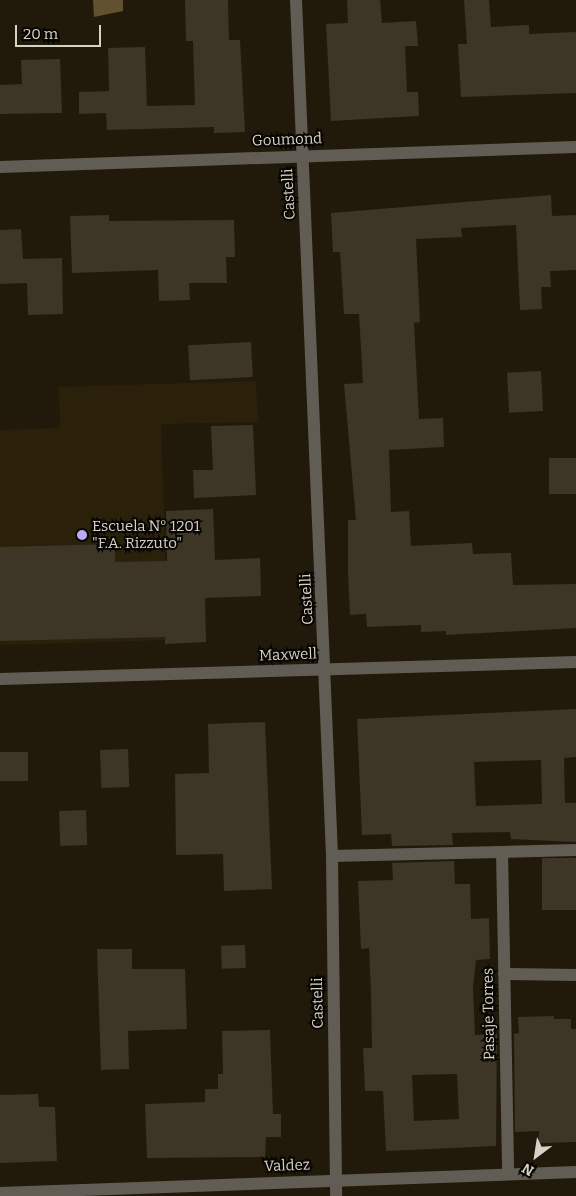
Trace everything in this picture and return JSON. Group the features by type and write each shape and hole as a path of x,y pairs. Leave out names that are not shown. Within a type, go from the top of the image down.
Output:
{"street":[{"name":"Castelli","path":"296,0 326,670 332,856 336,1196"},
{"name":"Goumond","path":"0,167 576,147"},
{"name":"Maxwell","path":"0,680 576,662"},
{"path":"332,856 576,850"},
{"name":"Pasaje Torres","path":"502,852 508,1174"},
{"path":"504,974 576,975"},
{"name":"Valdez","path":"0,1193 576,1172"}],"shaded area":[{"path":"93,0 123,0 123,11 94,17"},
{"name":"Escuela N° 1201 \"F.A. Rizzuto\"","path":"256,381 258,422 161,424 168,640 0,645 0,430 60,428 59,387"}],"building":[{"path":"185,0 228,0 229,40 240,40 245,132 214,133 214,127 107,130 106,113 79,114 79,92 109,91 108,48 145,47 147,106 195,105 193,41 186,41"},
{"path":"347,0 380,0 382,23 416,21 418,46 405,46 407,92 418,92 419,116 331,121 326,24 348,23"},
{"path":"464,0 489,0 491,27 529,25 529,34 576,32 576,93 461,97 458,44 467,44"},
{"path":"60,59 62,113 0,114 0,85 22,84 21,60"},
{"path":"551,195 552,216 576,215 576,270 550,271 551,287 541,287 542,309 520,310 516,225 461,228 462,237 416,239 420,322 414,323 419,419 443,418 444,447 389,450 391,512 409,511 411,546 472,543 473,554 511,553 513,585 576,584 576,628 446,635 446,631 421,632 421,625 367,627 366,614 350,615 348,573 348,520 356,520 344,384 363,383 359,314 344,314 340,252 333,252 331,213"},
{"path":"109,215 109,221 234,220 235,257 226,257 227,283 189,283 190,300 159,301 158,270 72,273 70,216"},
{"path":"21,229 23,259 62,258 63,314 28,315 27,283 0,284 0,230"},
{"path":"251,342 253,377 190,380 188,345"},
{"path":"541,371 543,411 509,413 507,373"},
{"path":"253,425 256,495 194,498 193,470 213,470 211,426"},
{"path":"549,458 576,458 576,494 549,494"},
{"path":"213,509 215,560 260,558 261,596 205,598 206,642 165,644 165,637 0,641 0,547 115,544 115,562 167,561 166,511"},
{"path":"576,709 576,757 564,758 565,803 576,803 576,842 511,839 510,832 452,833 453,845 392,846 391,834 362,835 357,719","holes":["541,760 542,804 476,806 474,762"]},
{"path":"265,722 272,889 224,891 223,854 176,855 175,774 209,773 208,724"},
{"path":"128,749 129,787 101,788 100,750"},
{"path":"0,752 28,752 28,781 0,781"},
{"path":"86,810 87,845 60,846 59,811"},
{"path":"542,858 576,858 576,910 542,910"},
{"path":"454,861 455,884 470,884 471,919 489,918 490,959 476,960 473,988 475,1035 497,1034 496,1146 386,1151 383,1091 365,1091 363,1048 372,1048 371,991 369,948 361,949 358,881 393,880 392,863","holes":["457,1074 459,1119 414,1121 412,1075"]},
{"path":"245,945 246,968 222,969 221,946"},
{"path":"97,949 132,949 132,969 185,969 187,1029 128,1031 129,1069 101,1070"},
{"path":"554,1016 554,1019 571,1019 571,1029 576,1029 576,1142 539,1143 539,1131 515,1132 514,1034 519,1033 518,1017"},
{"path":"270,1030 273,1114 281,1114 281,1137 266,1137 265,1157 147,1158 145,1104 205,1102 205,1089 218,1089 218,1074 223,1074 222,1031"},
{"path":"38,1094 39,1107 55,1107 57,1161 0,1163 0,1095"}],"place":[{"name":"Escuela N° 1201 \"F.A. Rizzuto\"","path":"82,535"}]}
